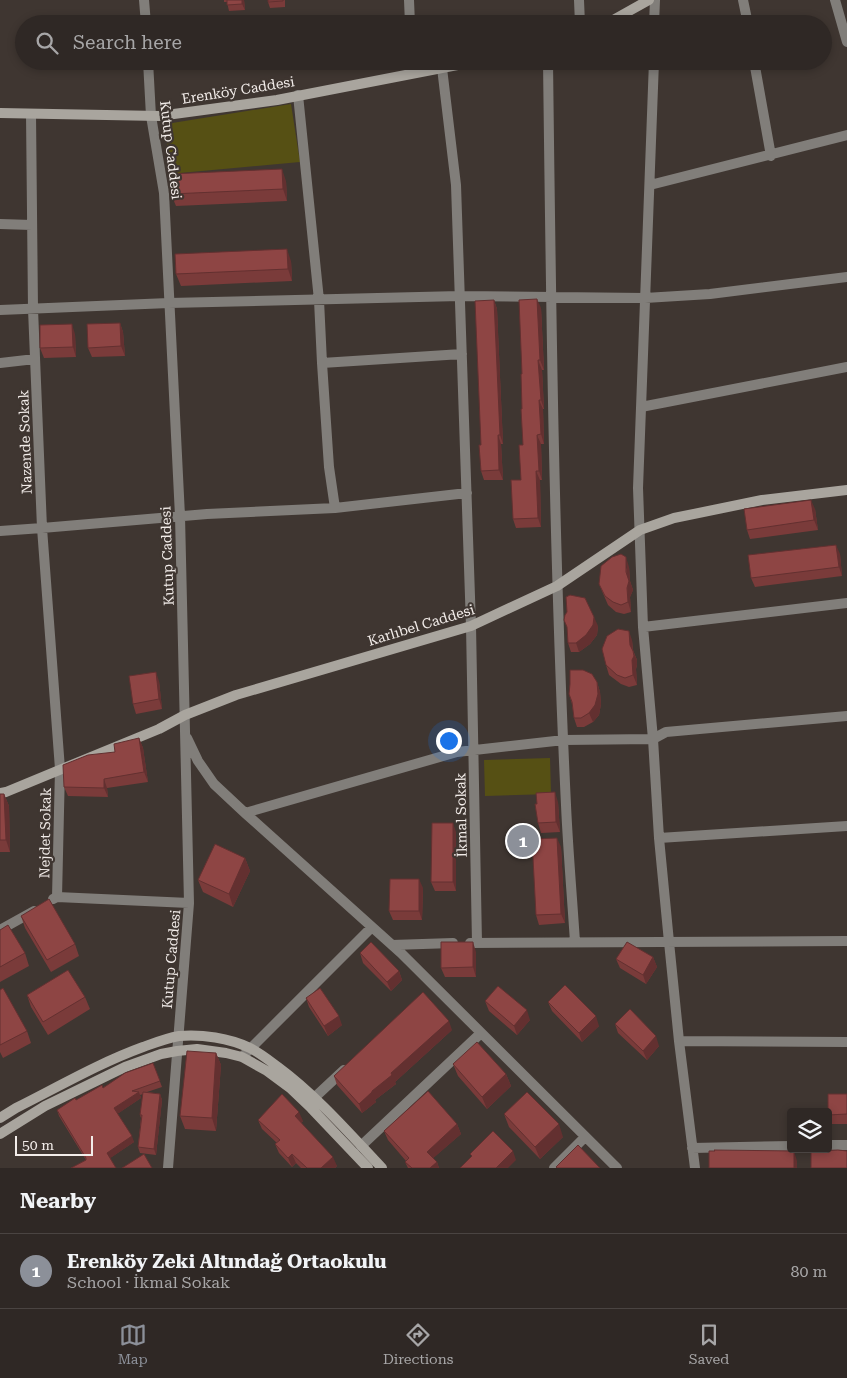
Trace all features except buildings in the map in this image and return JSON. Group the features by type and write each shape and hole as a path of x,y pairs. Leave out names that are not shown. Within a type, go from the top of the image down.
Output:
{"street":[{"path":"144,0 145,15"},
{"path":"409,0 410,15"},
{"path":"579,0 580,15"},
{"path":"622,15 649,0"},
{"path":"654,15 655,0"},
{"path":"743,0 746,15"},
{"path":"835,0 847,42"},
{"name":"Kutup Caddesi","path":"148,70 151,116 164,193 180,516 186,734 189,904 168,1168"},
{"name":"Erenköy Caddesi","path":"0,113 159,116 298,95 430,70"},
{"name":"İkmal Sokak","path":"442,70 456,185 471,626 476,943"},
{"path":"548,70 557,586 566,804 575,942"},
{"path":"654,70 638,488 643,627 653,739 659,838 678,1041 695,1168"},
{"path":"756,70 770,156"},
{"path":"298,95 319,300 329,467 335,508"},
{"name":"Nazende Sokak","path":"32,114 33,309 42,528 60,769"},
{"path":"650,185 847,135"},
{"path":"0,224 32,225"},
{"path":"0,310 169,303 460,296 645,298 710,294 847,277"},
{"path":"322,363 462,354"},
{"path":"0,363 35,359"},
{"path":"641,407 847,367"},
{"name":"Karlıbel Caddesi","path":"0,793 159,729 185,715 236,695 471,626 557,586 640,530 674,518 762,500 847,490"},
{"path":"0,531 206,514 335,508 467,493"},
{"path":"643,627 847,603"},
{"path":"245,813 457,752 564,740 653,739 666,732 847,716"},
{"path":"186,734 198,761 214,784 392,945 430,988 481,1033 617,1168"},
{"name":"Nejdet Sokak","path":"57,897 60,769"},
{"path":"659,838 847,826"},
{"path":"0,930 57,897 189,904"},
{"path":"242,1057 372,927"},
{"path":"392,945 847,941"},
{"path":"361,1146 481,1033"},
{"path":"0,1118 120,1055 178,1036 203,1036 224,1039 250,1048 297,1081 382,1168"},
{"path":"678,1041 847,1042"},
{"path":"0,1134 45,1106 125,1067 161,1054 197,1050 242,1057 267,1071 290,1088 311,1108 368,1168"},
{"path":"314,1098 349,1065"},
{"path":"554,1168 585,1137"},
{"path":"832,1145 847,1145"},
{"path":"692,1148 787,1146"}],"shaded area":[{"path":"291,104 300,162 169,174 166,124"},
{"path":"550,758 551,794 485,796 484,760"}],"place":[{"name":"Erenköy Zeki Altındağ Ortaokulu","path":"523,841"}]}
